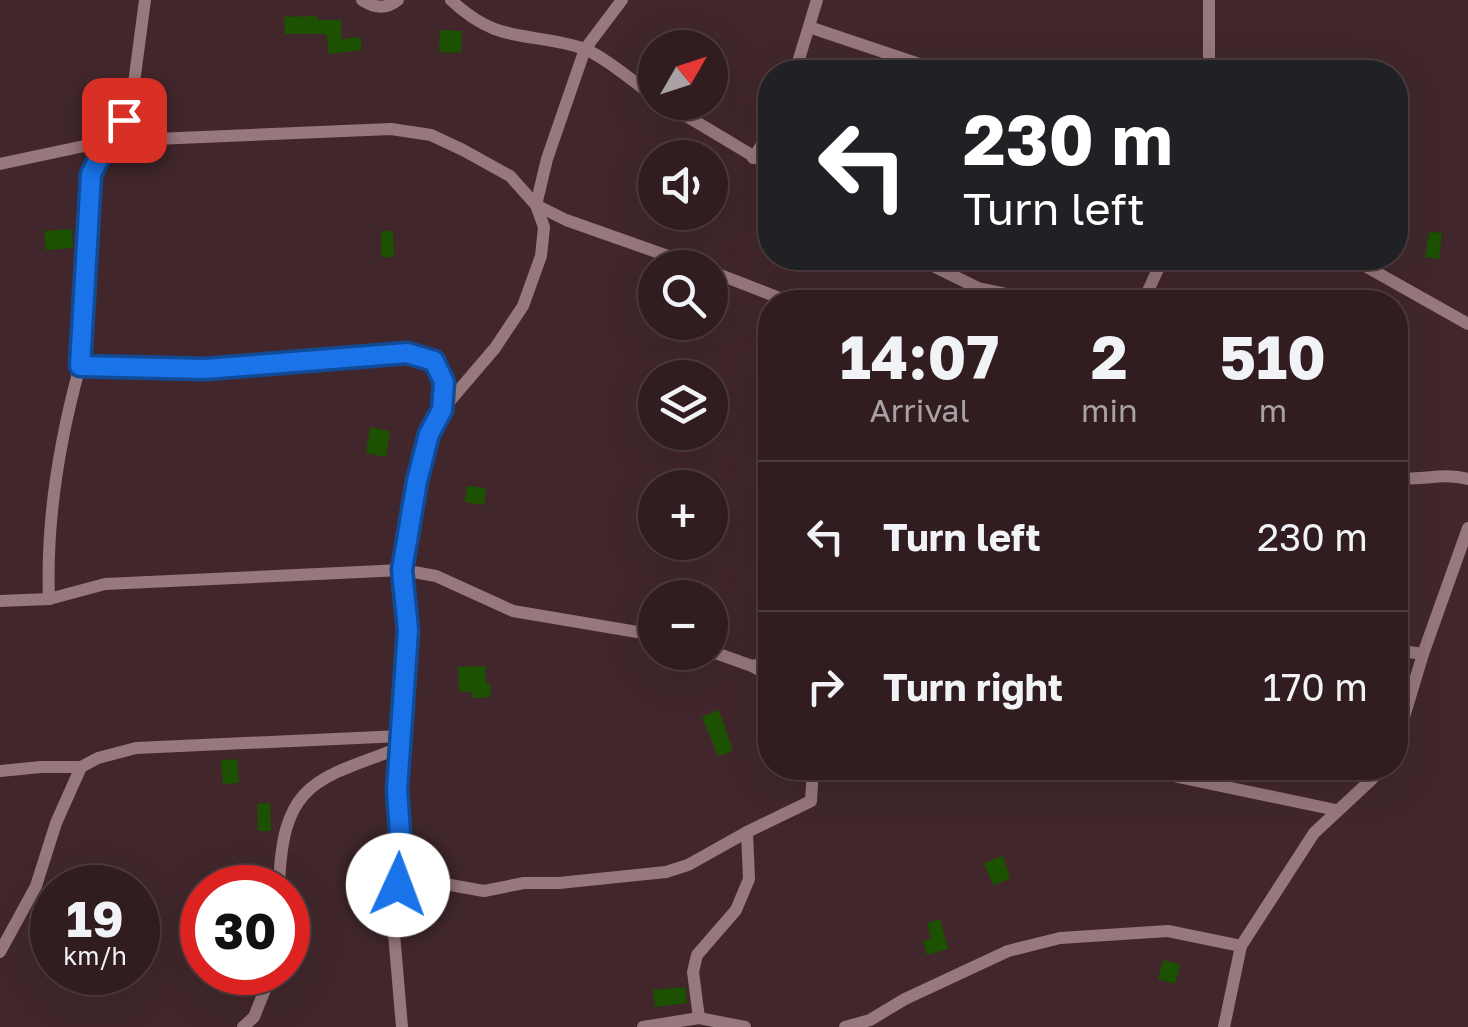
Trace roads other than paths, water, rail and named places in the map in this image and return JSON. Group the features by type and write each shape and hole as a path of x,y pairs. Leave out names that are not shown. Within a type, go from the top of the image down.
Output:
{"street":[{"path":"48,599 47,547 61,436 80,366 91,174 124,120 132,98 145,0"},
{"path":"362,0 376,7 389,7 398,0"},
{"path":"451,0 473,20 513,36 585,49 638,85"},
{"path":"402,1027 393,922 400,862 397,790 408,630 402,570 417,481 429,434 442,410 495,348 523,306 541,256 544,227 536,204 547,158 585,49 622,0"},
{"path":"799,60 817,0"},
{"path":"1209,0 1209,60"},
{"path":"809,28 906,60"},
{"path":"692,120 758,160"},
{"path":"0,164 108,141 391,129 431,135 464,150 510,176 536,204 566,220 651,250"},
{"path":"753,158 758,150"},
{"path":"941,270 988,290"},
{"path":"1371,270 1407,290"},
{"path":"728,277 760,290"},
{"path":"1408,290 1468,324"},
{"path":"80,366 205,369 407,353 434,361 444,382 442,410"},
{"path":"1408,479 1458,476 1468,479"},
{"path":"1408,704 1468,528"},
{"path":"0,601 48,599 105,584 402,570 436,576 469,588 514,611 638,632"},
{"path":"1408,652 1423,654"},
{"path":"728,657 758,669"},
{"path":"752,666 758,665"},
{"path":"0,772 81,767 136,748 401,742"},
{"path":"282,865 286,832 302,794 314,782 401,742"},
{"path":"0,952 36,886 56,823 81,767"},
{"path":"400,862 428,881 484,890 524,883 559,884 666,872 688,865 812,800 813,780"},
{"path":"1192,780 1336,810"},
{"path":"1224,1027 1242,946 1314,833 1371,780"},
{"path":"699,1018 692,972 697,955 736,910 749,880 747,832"},
{"path":"846,1027 870,1020 905,999 1008,951 1060,938 1168,931 1242,946"},
{"path":"242,1027 254,1017 263,995"},
{"path":"648,1026 699,1018 745,1027"}]}
